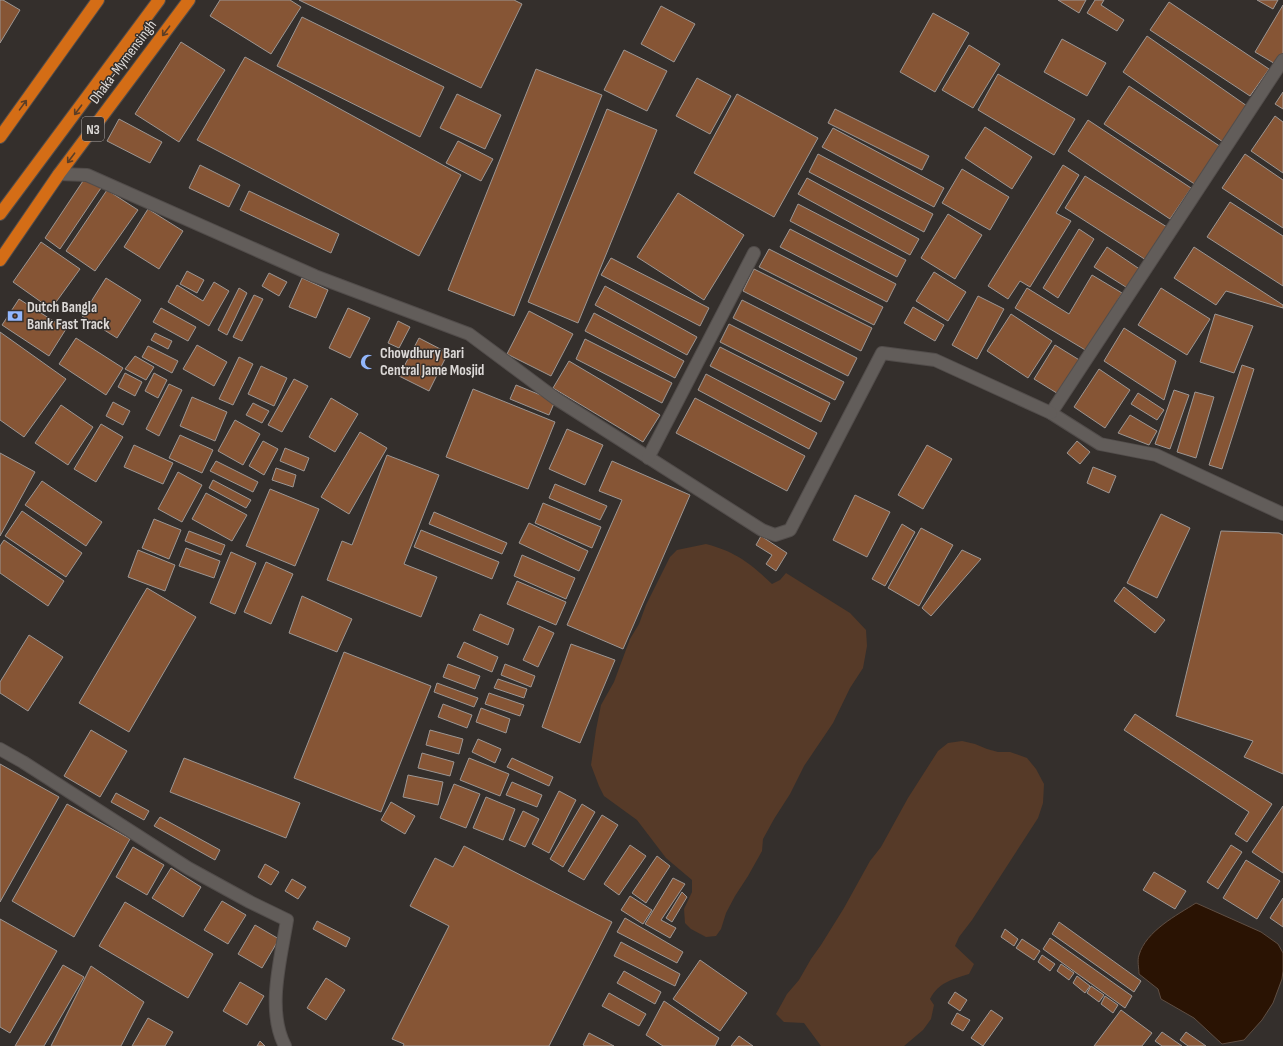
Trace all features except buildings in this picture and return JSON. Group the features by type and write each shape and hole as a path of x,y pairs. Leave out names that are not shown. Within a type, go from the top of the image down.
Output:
{"highway":[{"path":"0,137 98,0"},
{"path":"0,214 159,0"},
{"name":"Dhaka-Mymensingh","path":"0,260 59,174 189,0"}],"street":[{"path":"1052,413 1283,60"},
{"path":"59,174 87,174 315,276 469,334 555,398 762,530 776,535 790,530 882,353 935,360 1052,413 1100,444 1156,455 1283,514"},
{"path":"648,458 754,253"},
{"path":"0,749 23,762 188,868 286,920 275,994 275,1015 285,1046"}],"shaded area":[{"path":"706,544 717,547 742,559 772,584 780,580 786,573 850,613 866,630 867,646 863,668 850,688 833,723 804,766 790,794 763,839 762,851 726,913 721,929 716,936 706,937 691,929 685,923 684,909 692,892 692,880 666,858 637,820 604,796 591,765 601,705 614,682 630,639 639,624 646,605 670,557 677,550"},
{"path":"962,741 998,752 1010,752 1027,758 1036,769 1044,784 1043,803 1038,818 972,920 959,937 955,946 974,964 969,974 946,982 937,989 930,999 934,1005 931,1019 923,1030 904,1046 821,1046 804,1023 784,1022 776,1014 787,994 799,980 844,908 870,861 881,847 908,798 938,751 948,743"},
{"path":"1196,903 1261,932 1278,944 1283,953 1282,979 1273,1003 1262,1020 1244,1040 1222,1044 1194,1018 1161,999 1158,989 1139,974 1139,955 1148,938 1171,918"}],"place":[{"name":"Dutch Bangla Bank Fast Track","path":"15,316"},
{"name":"Chowdhury Bari Central Jame Mosjid","path":"368,362"}]}
